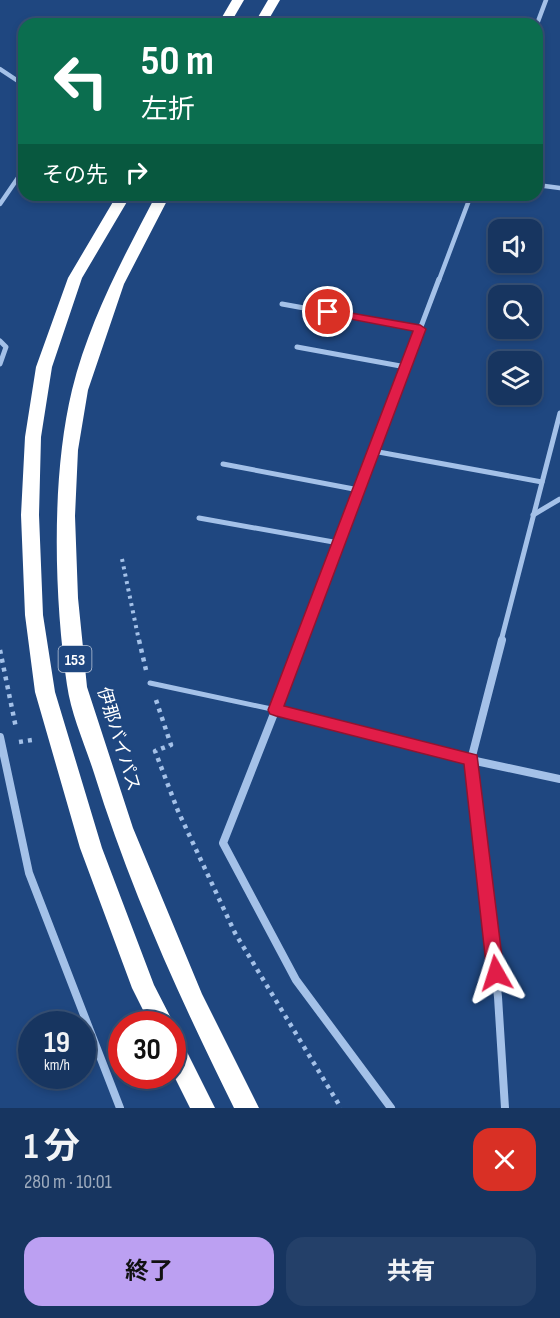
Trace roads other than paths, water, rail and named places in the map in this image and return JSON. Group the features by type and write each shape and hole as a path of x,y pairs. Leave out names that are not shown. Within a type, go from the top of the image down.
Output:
{"highway":[{"path":"228,18 238,0"},
{"path":"264,18 274,0"},
{"name":"153","path":"120,201 75,278 44,367 33,437 30,515 34,615 45,692 90,848 144,988 156,1011"},
{"name":"伊那バイパス","path":"160,201 117,284 80,390 70,450 66,516 69,598 77,687 122,828 192,999 247,1108"},
{"path":"186,1074 203,1108"}],"street":[{"path":"539,18 546,0"},
{"path":"0,69 18,82"},
{"path":"0,204 18,177"},
{"path":"543,186 560,188"},
{"path":"391,1108 296,980 223,843 276,710 469,201"},
{"path":"282,304 420,329"},
{"path":"0,341 6,348 0,364"},
{"path":"297,347 406,367"},
{"path":"505,1108 498,997 471,760 560,413"},
{"path":"373,452 542,482"},
{"path":"223,464 359,490"},
{"path":"533,516 560,499"},
{"path":"199,518 339,543"},
{"path":"276,710 471,760 560,779"},
{"path":"0,737 29,873 120,1108"}],"lane":[{"path":"150,682 276,710"}]}
